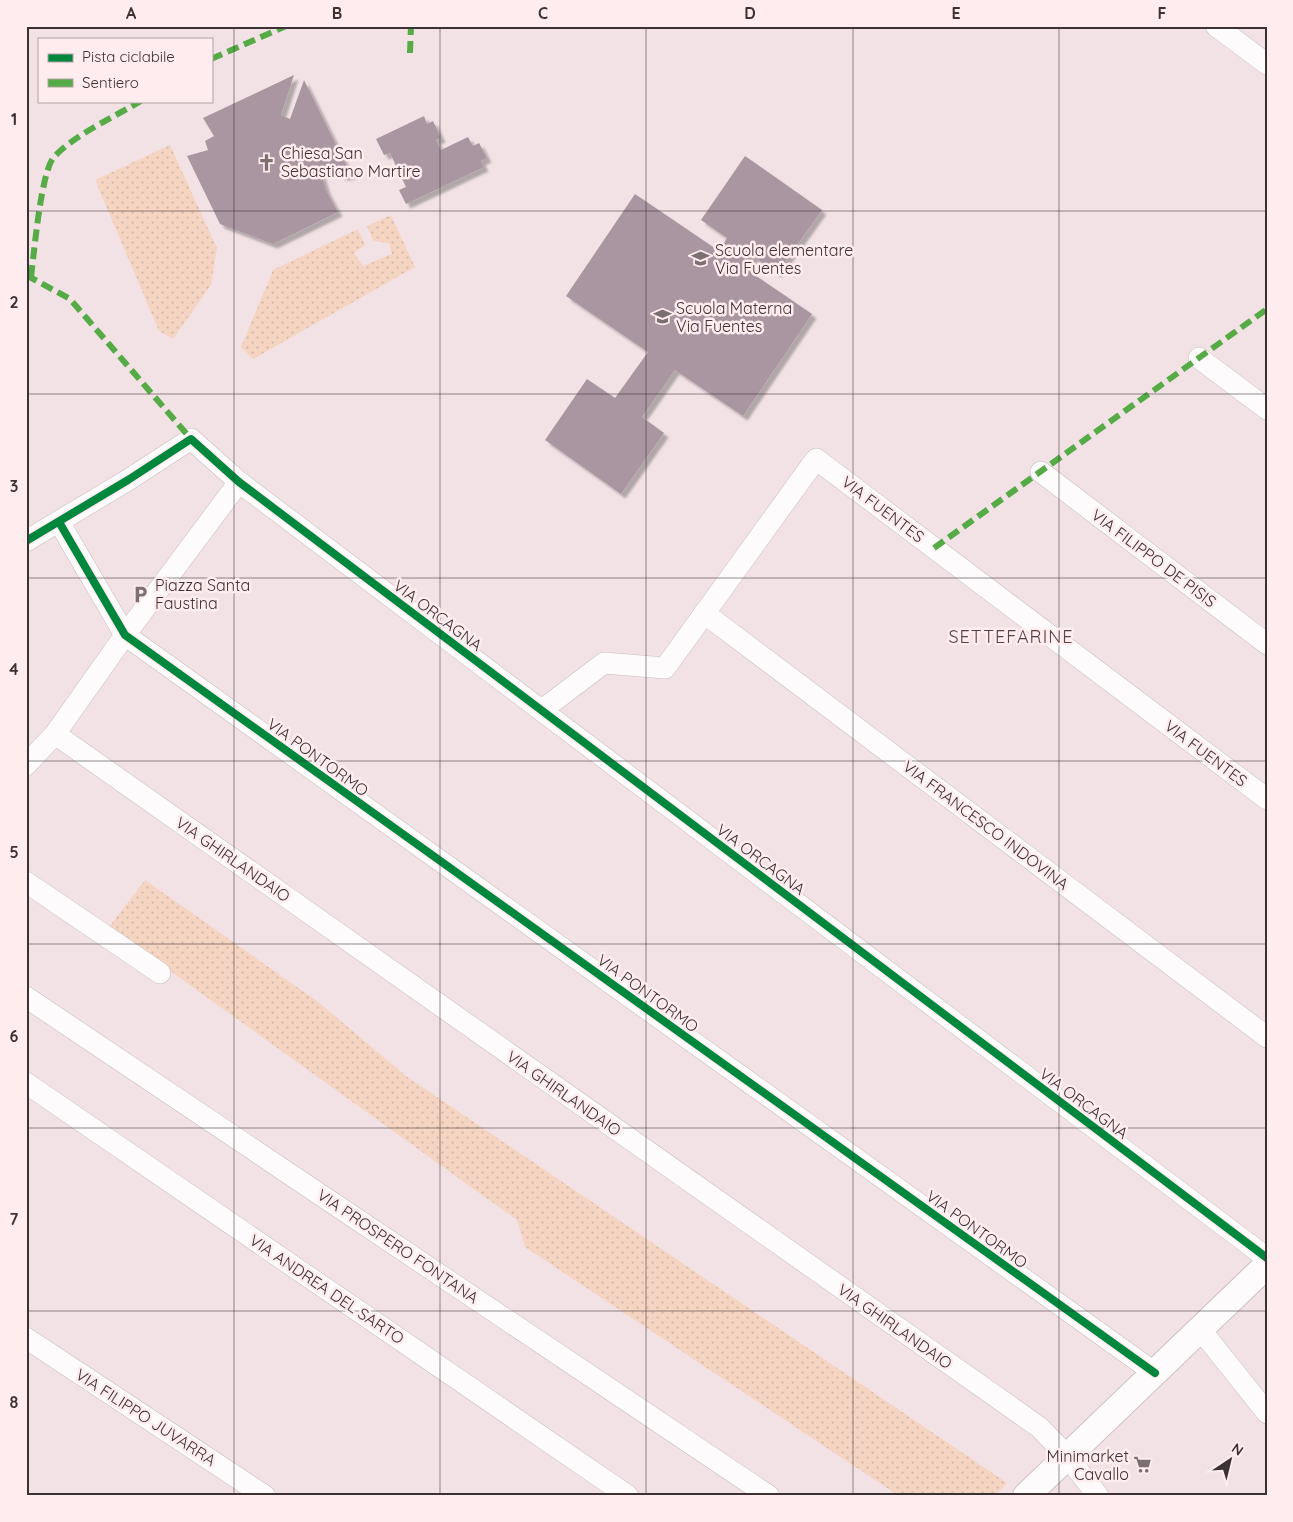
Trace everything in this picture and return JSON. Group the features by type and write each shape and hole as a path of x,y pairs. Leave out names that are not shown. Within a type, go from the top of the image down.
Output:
{"street":[{"path":"1216,26 1267,64"},
{"path":"1199,358 1267,409"},
{"path":"26,541 190,439 238,482 125,635 55,734 26,764"},
{"name":"VIA FUENTES","path":"542,710 604,662 665,668 816,459 1267,799"},
{"name":"VIA FILIPPO DE PISIS","path":"1041,472 1267,644"},
{"name":"VIA ORCAGNA","path":"238,482 1267,1258"},
{"path":"59,522 125,635"},
{"name":"VIA FRANCESCO INDOVINA","path":"704,613 1267,1038"},
{"name":"VIA PONTORMO","path":"125,635 1155,1373"},
{"name":"VIA GHIRLANDAIO","path":"55,734 1039,1428 1068,1457 1098,1496"},
{"path":"26,882 160,973"},
{"name":"VIA PROSPERO FONTANA","path":"26,997 770,1496"},
{"name":"VIA ANDREA DEL SARTO","path":"26,1083 628,1496"},
{"path":"1026,1496 1267,1265"},
{"path":"1200,1329 1267,1413"},
{"name":"VIA FILIPPO JUVARRA","path":"26,1338 265,1496"}],"shaded area":[{"path":"170,145 217,248 211,285 173,339 159,331 95,180"},
{"path":"391,215 415,267 253,359 241,347 273,270 358,229 365,245 354,253 363,266 392,254 389,243 373,241 367,226"},
{"path":"145,880 317,1001 406,1076 1007,1483 995,1496 899,1496 525,1247 517,1220 109,927"}],"building":[{"name":"Chiesa San Sebastiano Martire","path":"294,75 281,115 290,119 304,80 351,175 342,176 333,168 320,171 326,190 338,212 273,244 220,224 187,156 208,150 205,141 214,136 203,118"},
{"path":"424,116 427,124 433,121 441,138 436,140 441,150 468,137 473,146 479,143 487,158 481,161 484,167 406,204 399,190 406,187 390,153 384,155 376,139"},
{"path":"745,156 822,210 777,273 754,257 746,269 812,314 743,416 675,370 642,417 664,433 621,494 545,440 587,379 615,398 648,352 566,296 635,194 719,251 727,238 701,220"}],"marked path":[{"path":"212,59 286,26"},
{"path":"410,53 411,26"},
{"path":"31,277 42,195 49,165 54,157 72,141 139,102"},
{"path":"26,275 70,299 191,439"},
{"path":"934,548 1267,309"}],"cycle path":[{"path":"26,541 128,480 191,439 239,482 1267,1258"},
{"path":"59,522 125,635 1155,1373"}],"place":[{"name":"Chiesa San Sebastiano Martire","path":"267,162"},
{"name":"Scuola elementare Via Fuentes","path":"701,259"},
{"name":"Scuola Materna Via Fuentes","path":"662,317"},
{"name":"Piazza Santa Faustina","path":"141,594"},
{"name":"Minimarket Cavallo","path":"1143,1465"}],"district":[{"name":"SETTEFARINE","path":"1011,637"}]}
